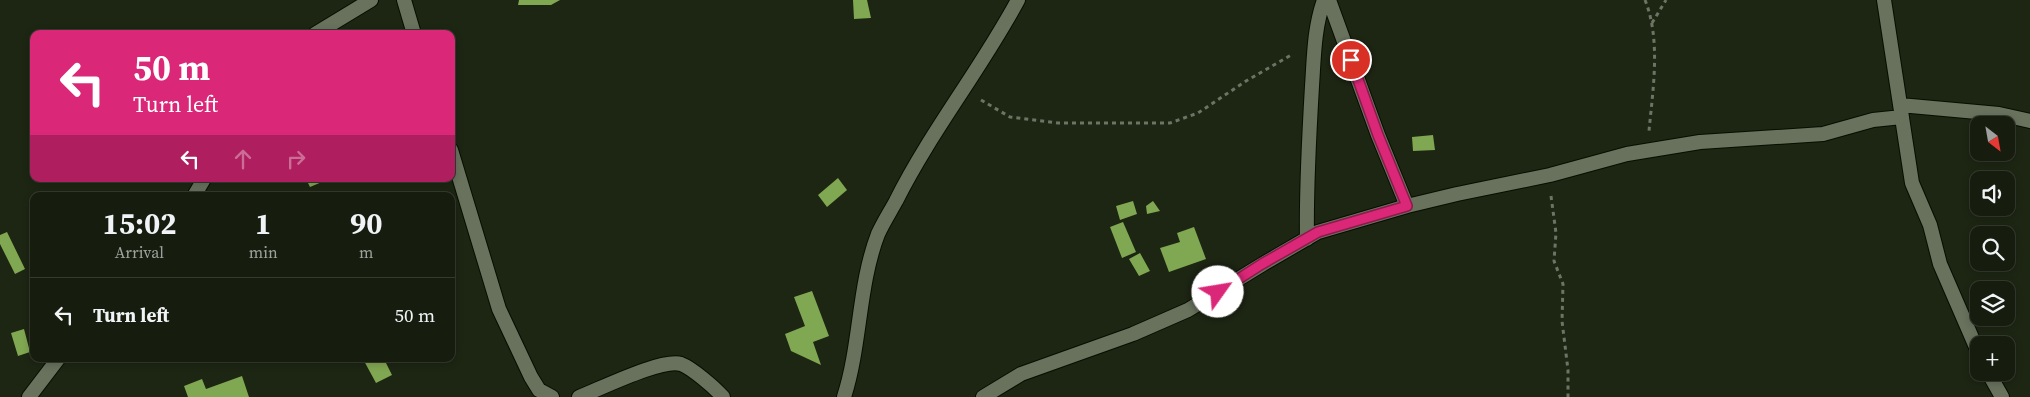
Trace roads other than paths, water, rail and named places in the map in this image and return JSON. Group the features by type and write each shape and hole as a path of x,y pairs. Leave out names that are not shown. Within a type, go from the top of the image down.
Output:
{"street":[{"path":"322,30 371,0"},
{"path":"404,0 413,30"},
{"path":"844,397 853,370 862,297 878,235 911,170 1002,30 1018,0"},
{"path":"1307,239 1307,154 1314,40 1319,13 1324,0"},
{"path":"1329,0 1378,135 1407,206"},
{"path":"1884,0 1912,183 1930,225 1940,264 1971,336"},
{"path":"983,397 1021,374 1133,334 1188,310 1318,232 1407,206 1550,175 1627,154 1700,142 1823,134 1901,111 1999,114 2030,121"},
{"path":"455,163 499,309 531,378 540,390 552,397"},
{"path":"29,397 56,362"},
{"path":"579,397 652,366 674,363 681,364 714,388 723,397"},
{"path":"1993,381 2002,397"}]}
